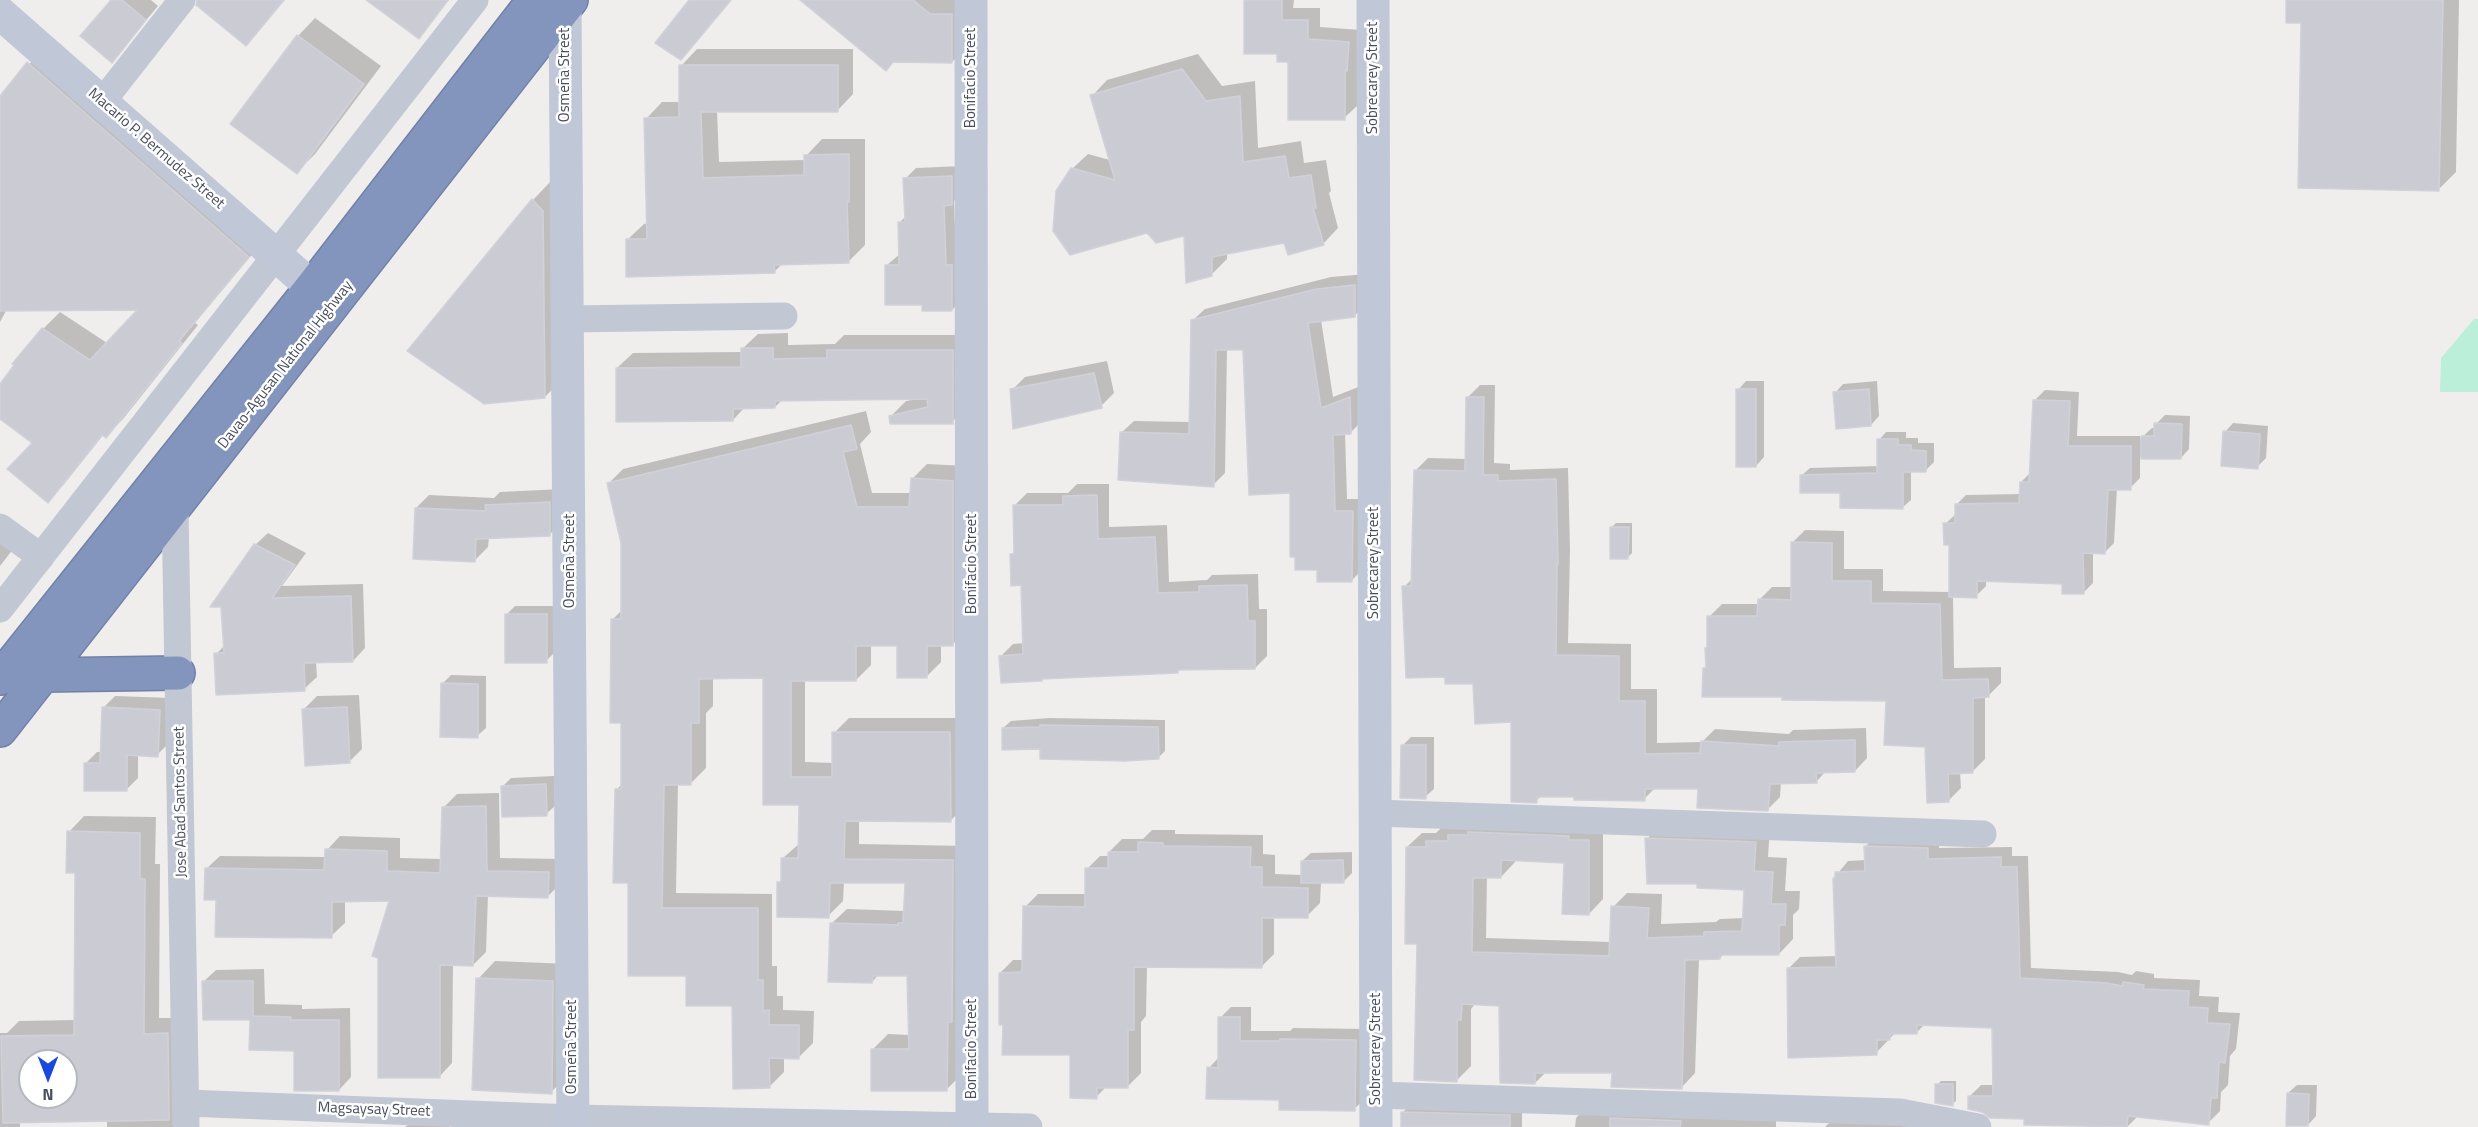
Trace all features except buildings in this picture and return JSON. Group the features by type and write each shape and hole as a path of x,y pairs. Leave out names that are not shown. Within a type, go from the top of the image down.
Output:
{"highway":[{"name":"Davao-Agusan National Highway","path":"0,678 312,287 556,2"},
{"name":"Davao-Agusan National Highway","path":"0,730 175,508 556,2"},
{"path":"43,675 178,673"}],"street":[{"path":"102,102 182,0"},
{"path":"0,609 475,0"},
{"name":"Bonifacio Street","path":"971,0 972,1126"},
{"name":"Sobrecarey Street","path":"1373,0 1376,1111"},
{"name":"Osmeña Street","path":"556,2 568,319 573,1123"},
{"name":"Macario P. Bermudez Street","path":"0,13 312,287"},
{"path":"568,319 784,316"},
{"path":"150,488 175,508"},
{"name":"Jose Abad Santos Street","path":"175,508 186,1115"},
{"path":"0,527 41,557"},
{"path":"1375,813 1983,834"},
{"path":"1376,1111 1900,1112 1978,1127"},
{"name":"Magsaysay Street","path":"186,1115 573,1123 1029,1127"}],"green space":[{"path":"2474,319 2478,319 2478,392 2440,392 2441,358"}]}
